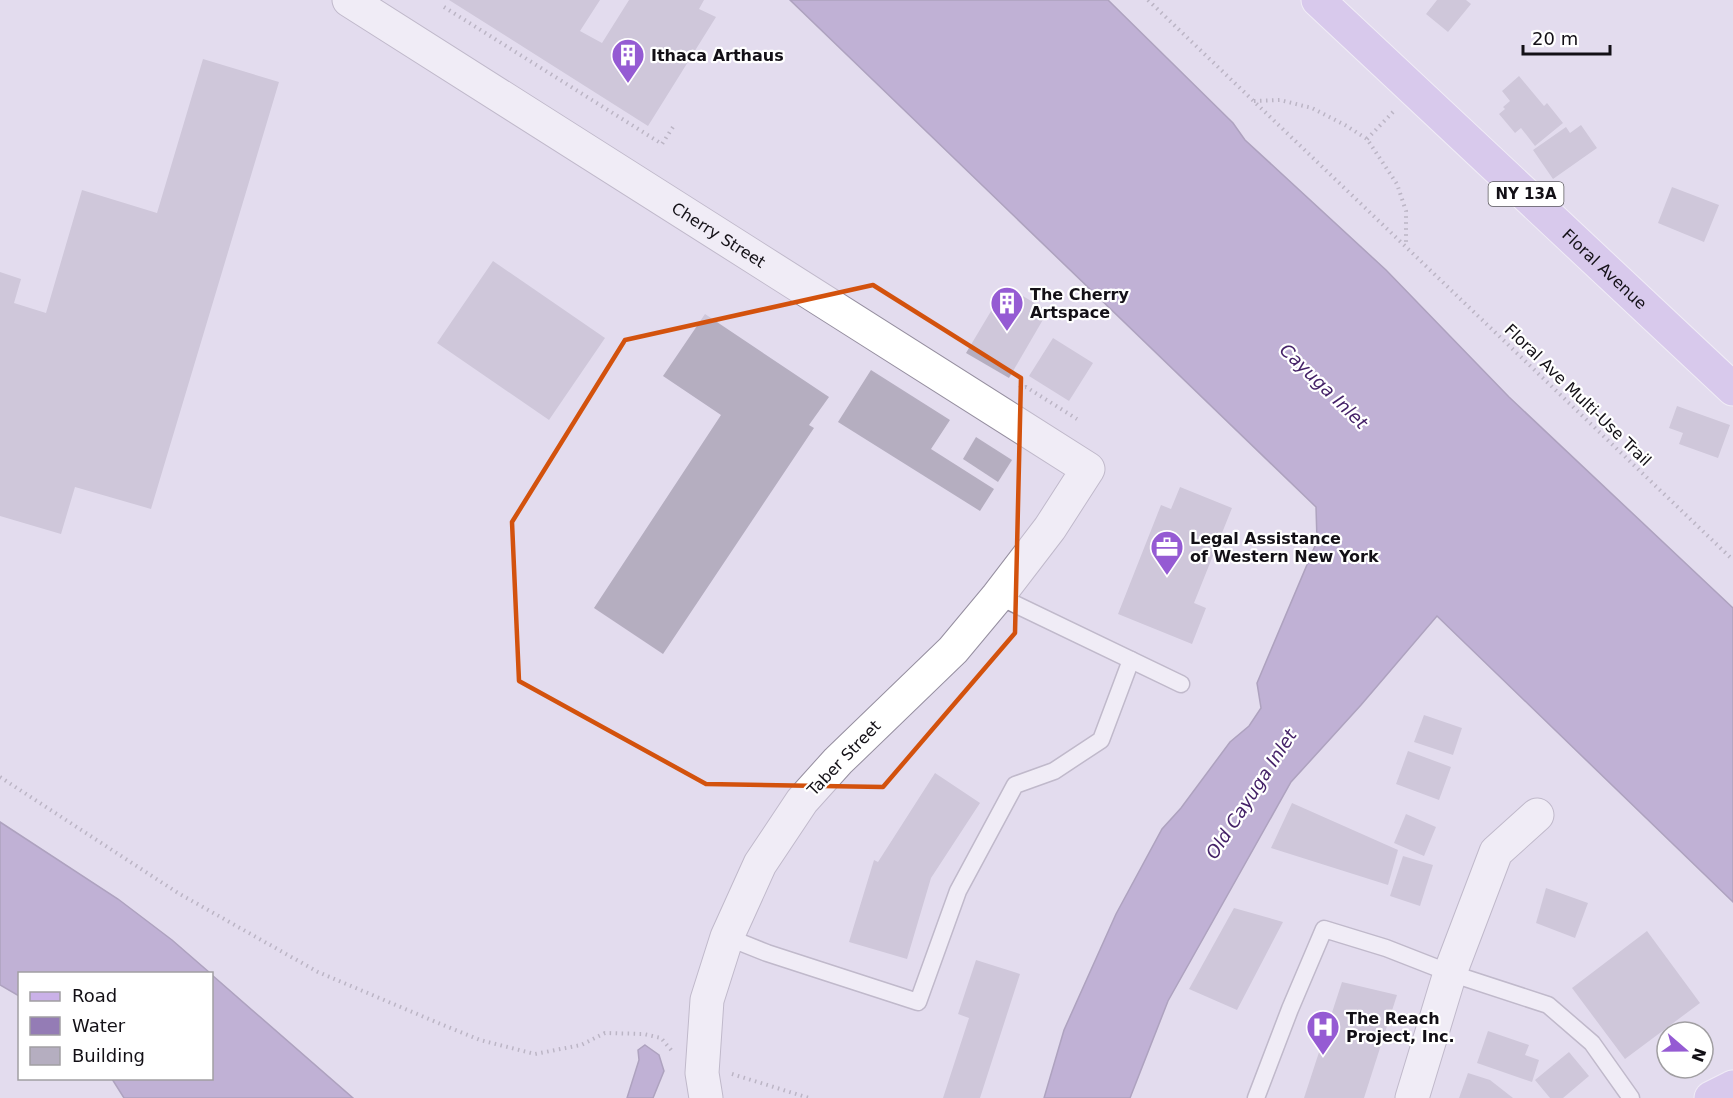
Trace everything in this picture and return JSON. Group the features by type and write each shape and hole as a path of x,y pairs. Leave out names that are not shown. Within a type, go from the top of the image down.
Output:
{"main road":[{"name":"Floral Avenue","path":"1318,0 1733,389"},
{"path":"1711,1098 1733,1087"}],"street":[{"name":"Cherry Street","path":"349,0 1088,469"},
{"name":"Taber Street","path":"696,1082 707,1000 727,937 760,864 802,801 838,760 953,650 998,596 1050,528 1088,469"},
{"path":"1412,1098 1450,973 1496,852 1537,815"}],"lane":[{"path":"998,596 1181,684"},
{"path":"727,937 767,953 918,1002 958,891 1015,785 1054,771 1101,740 1131,660"},
{"path":"1256,1098 1324,929 1386,948 1450,973 1548,1005 1592,1043 1631,1098"}],"path":[{"name":"Floral Ave Multi-Use Trail","path":"1148,0 1733,560"},
{"path":"444,7 662,144 673,127"},
{"path":"1253,101 1280,100 1312,108 1367,139 1397,184 1406,211 1407,246"},
{"path":"0,777 178,893 318,972 480,1040 535,1054 581,1046 605,1033 644,1034 661,1038 696,1082 728,1072 809,1098"}],"highlighted area":[{"path":"873,285 1021,378 1015,633 883,787 706,784 519,681 512,522 625,340"}],"water":[{"path":"790,0 1108,0 1233,123 1245,140 1386,270 1509,397 1733,608 1733,902 1437,616 1291,782 1168,1001 1130,1098 1044,1098 1064,1030 1116,914 1162,829 1181,808 1230,742 1249,726 1261,708 1257,683 1317,541 1316,507"},
{"path":"0,822 118,899 172,940 209,972 18,972 18,995 0,985"},
{"path":"213,976 353,1098 124,1098 113,1080 213,1080"},
{"path":"645,1045 659,1055 664,1071 653,1098 627,1098 639,1060 638,1050"}],"building":[{"name":"Ithaca Arthaus","path":"449,0 600,0 580,31 602,43 629,0 704,0 699,9 716,17 648,126"},
{"path":"1437,0 1466,0 1471,4 1448,32 1426,14"},
{"path":"203,59 279,82 151,509 75,487 61,534 0,516 0,272 21,279 14,303 46,313 82,190 157,213"},
{"path":"1519,76 1544,106 1547,103 1563,123 1535,146 1521,128 1515,133 1499,114 1510,101 1502,91"},
{"path":"1581,125 1597,148 1553,179 1533,150 1566,127 1570,133"},
{"path":"1672,187 1719,205 1704,242 1658,223"},
{"path":"493,261 605,338 549,420 437,343"},
{"name":"The Cherry Artspace","path":"1006,286 1048,311 1009,378 966,353"},
{"path":"705,314 829,397 809,425 814,428 663,654 594,608 721,415 663,376"},
{"path":"1053,338 1093,363 1069,401 1029,376"},
{"path":"871,370 950,420 931,449 994,489 980,511 838,422"},
{"path":"1677,406 1730,425 1718,458 1679,444 1683,433 1669,428"},
{"path":"976,437 1012,460 998,482 963,459"},
{"path":"1180,487 1232,508 1194,603 1206,608 1192,644 1118,614 1161,505 1171,509"},
{"path":"1424,715 1462,728 1453,755 1414,742"},
{"path":"1408,751 1451,767 1439,800 1396,784"},
{"path":"935,773 980,803 931,878 907,959 849,942 874,860 878,862"},
{"path":"1292,803 1398,850 1388,885 1271,848"},
{"path":"1406,814 1436,827 1424,856 1394,843"},
{"path":"1403,856 1433,865 1420,906 1390,896"},
{"path":"1546,888 1588,903 1575,938 1536,923"},
{"path":"1234,908 1283,922 1237,1010 1189,989"},
{"path":"1647,931 1700,1003 1677,1020 1655,1020 1655,1037 1625,1059 1572,988"},
{"path":"976,960 1020,974 980,1098 943,1098 969,1018 958,1014"},
{"path":"1342,982 1397,995 1364,1098 1304,1098"},
{"path":"1488,1031 1529,1045 1525,1055 1539,1060 1532,1082 1477,1063"},
{"path":"1569,1052 1589,1076 1563,1098 1550,1098 1535,1080"},
{"path":"1468,1073 1490,1080 1513,1098 1459,1098"}],"place":[{"name":"Ithaca Arthaus","path":"628,84"},
{"name":"The Cherry Artspace","path":"1007,332"},
{"name":"Legal Assistance of Western New York","path":"1167,576"},
{"name":"The Reach Project, Inc.","path":"1323,1056"}],"water label":[{"name":"Cayuga Inlet","path":"1324,386"},
{"name":"Old Cayuga Inlet","path":"1251,794"}]}
